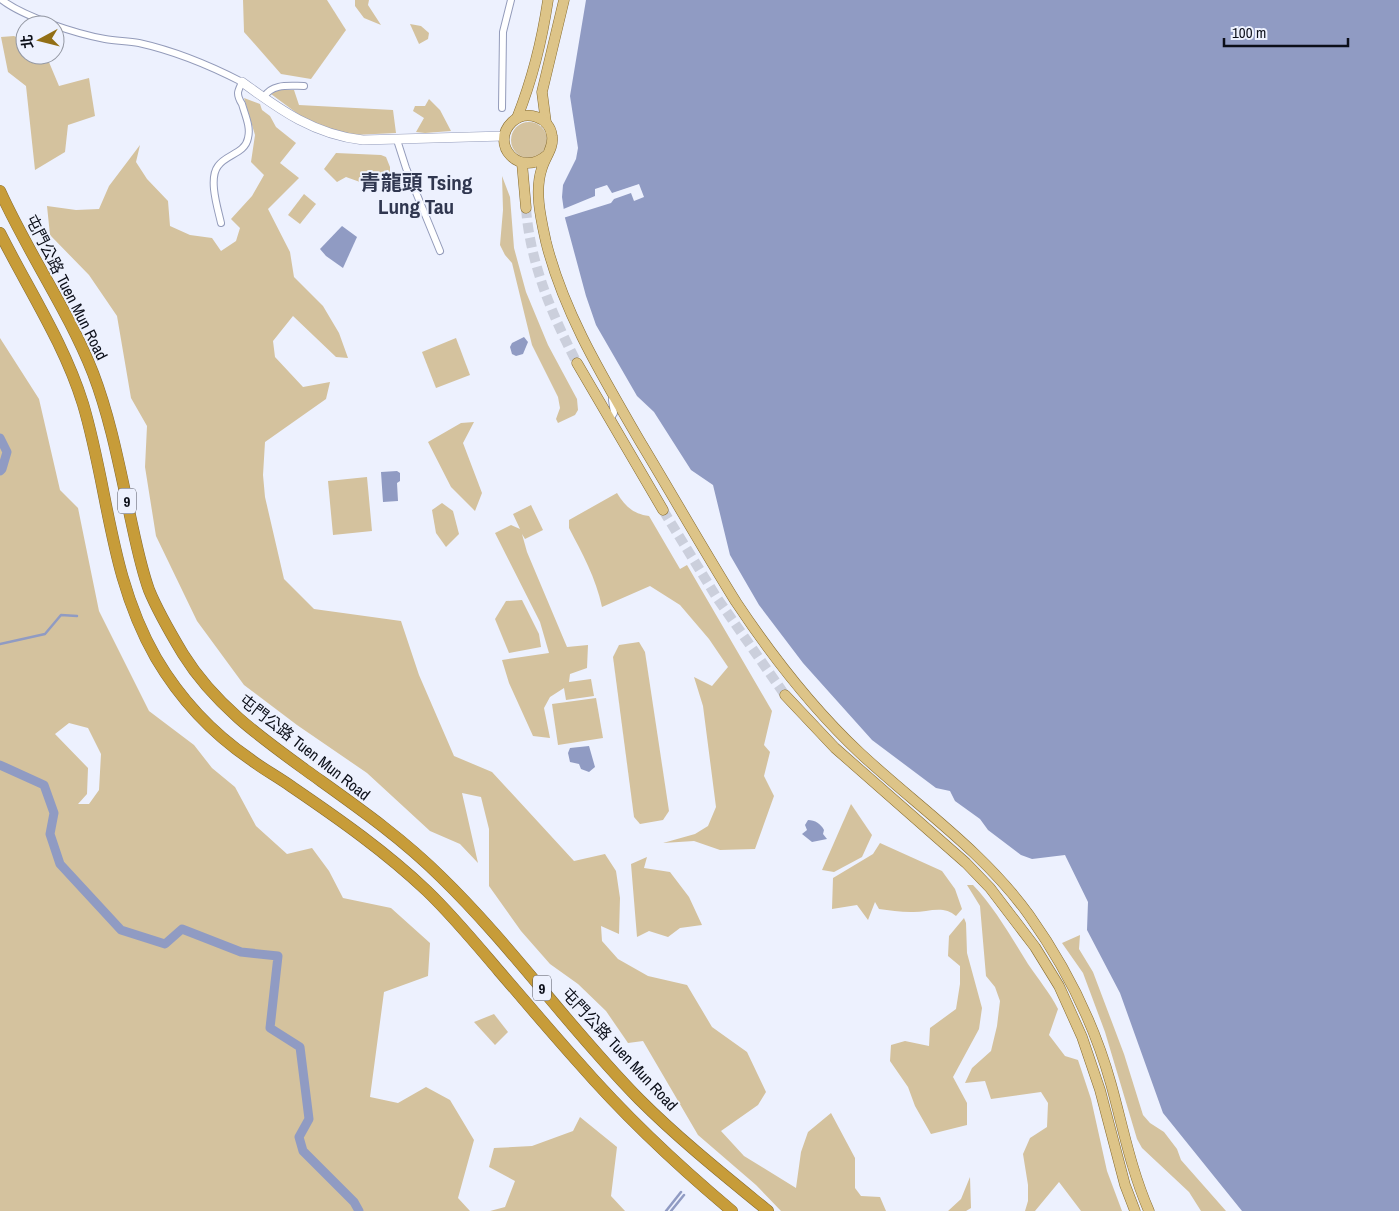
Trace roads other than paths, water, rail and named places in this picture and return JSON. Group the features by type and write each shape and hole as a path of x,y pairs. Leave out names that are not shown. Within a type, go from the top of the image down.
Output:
{"highway":[{"name":"屯門公路 Tuen Mun Road","path":"0,191 12,217 77,336 93,374 112,433 137,547 149,590 167,627 186,659 223,704 254,733 367,815 440,875 478,915 639,1099 768,1211"},
{"name":"屯門公路 Tuen Mun Road","path":"0,233 49,324 77,387 93,441 112,541 124,586 142,631 169,679 204,721 230,744 396,863 427,892 464,930 579,1064 627,1115 685,1172 732,1211"}],"main road":[{"path":"547,156 535,163 522,163 513,159 508,153 504,136 511,123 517,118 529,86 548,0"},
{"path":"564,0 542,92 546,122 552,135 551,149 542,168 539,182 543,228 559,283 568,306 598,367 718,573 774,657 837,731 983,862 1028,913 1053,950 1079,998 1098,1042 1133,1168 1148,1211"},
{"path":"517,118 532,116 546,122"},
{"path":"522,163 526,208"},
{"path":"577,363 663,510"},
{"path":"786,696 834,748 966,863 990,888 1036,947 1059,986 1082,1037 1100,1090 1123,1178 1135,1211"}],"street":[{"path":"2,0 33,16 69,29 103,38 138,43 212,67 242,82 297,119 328,134 363,140 504,136"},
{"path":"502,108 505,100 504,32 507,10 511,0"},
{"path":"221,223 214,184 217,166 244,147 248,141 249,132 246,117 238,93 242,82"},
{"path":"264,96 271,89 278,86 304,86"},
{"path":"397,140 406,168 440,251"},
{"path":"598,367 614,404 614,413 610,419"}],"water":[{"path":"586,0 1399,0 1399,1211 1242,1211 1163,1113 1120,993 1087,930 1088,902 1065,855 1032,859 1021,855 988,830 980,819 955,801 950,791 936,788 872,740 803,663 759,605 730,555 713,485 691,470 654,412 637,396 596,325 586,296 565,218 562,197 563,185 576,159 578,148 570,96"},
{"path":"342,226 357,237 343,268 326,256 320,249"},
{"path":"524,337 528,342 523,354 516,356 512,354 510,347 512,343"},
{"path":"397,471 400,473 400,481 397,483 398,501 383,502 381,472"},
{"path":"589,746 595,767 589,772 581,769 579,764 570,762 568,753 570,748"},
{"path":"808,820 821,826 824,830 823,834 827,839 812,842 802,834 807,830 805,825"}],"waterway":[{"path":"0,438 7,452 0,471"},
{"path":"0,644 45,634 61,615 77,616"},
{"path":"0,765 44,785 54,813 50,834 60,864 121,930 165,944 182,929 241,952 278,956 270,1028 300,1047 309,1119 299,1137 303,1151 354,1202 359,1211"},
{"path":"666,1211 681,1192"},
{"path":"671,1211 684,1195"}],"tunnel":[{"path":"526,208 528,228 537,269 559,326 577,363"},
{"path":"663,510 717,598 785,695"}],"district":[{"name":"青龍頭 Tsing Lung Tau","path":"416,194"}]}
